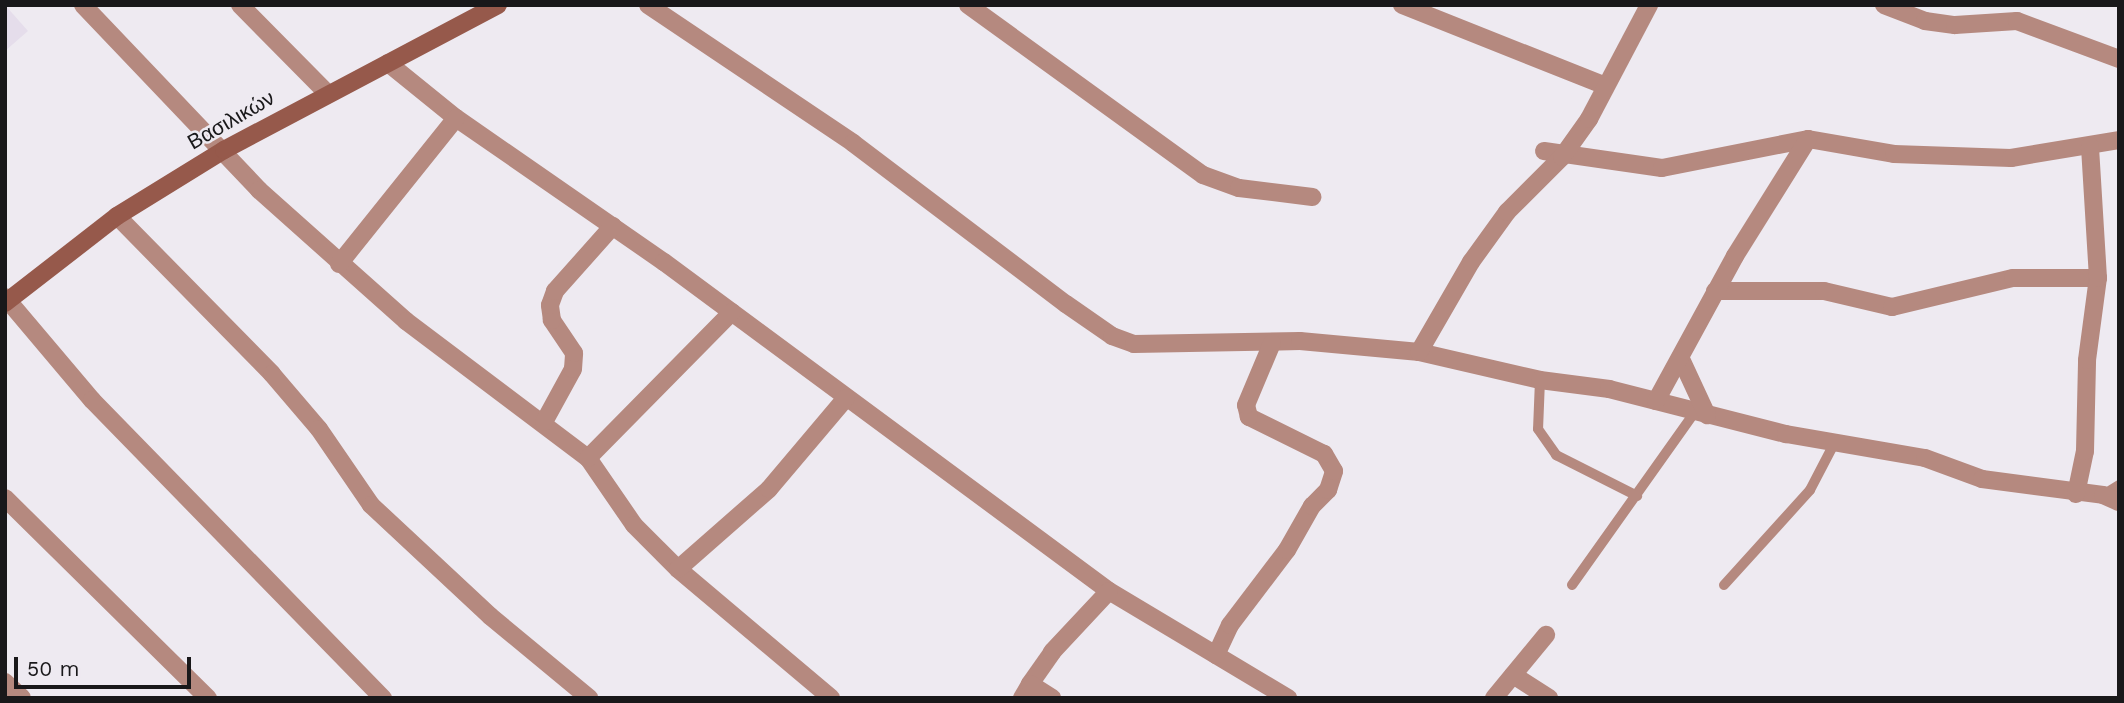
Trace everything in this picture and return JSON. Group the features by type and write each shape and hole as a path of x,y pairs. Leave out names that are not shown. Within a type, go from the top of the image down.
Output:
{"street":[{"path":"83,5 224,150 259,190 339,264 476,375 544,422 588,458 634,525 678,569 831,698"},
{"path":"240,5 328,93"},
{"name":"Βασιλικών","path":"6,300 117,216 224,150 498,5"},
{"path":"648,5 853,143 1112,336 1134,344 1300,341 1419,352 1540,380 1657,401 1701,414 1925,458 1982,479 2076,494 2114,494"},
{"path":"968,5 1203,175 1239,188 1312,197"},
{"path":"1402,5 1606,86"},
{"path":"1419,352 1447,300 1507,212 1562,157 1606,86 1650,5"},
{"path":"1884,5 1924,21 1955,25 2017,22 2119,59"},
{"path":"388,63 456,118 732,312 1110,591 1288,698"},
{"path":"339,264 456,118"},
{"path":"1657,401 1715,291 1808,139"},
{"path":"1544,151 1562,157 1662,168 1808,139 1855,150 2011,158 2119,140"},
{"path":"2076,494 2085,451 2087,360 2098,278 2090,146"},
{"path":"117,216 272,374 319,429 371,505 490,616 589,698"},
{"path":"544,422 573,369 574,353 552,320 550,305 555,291 613,226"},
{"path":"1715,291 1824,291 1892,307 2013,278 2098,278"},
{"path":"6,300 92,400 378,696"},
{"path":"588,458 732,312"},
{"path":"1216,654 1230,625 1328,490 1334,471 1324,454 1249,417 1246,405 1272,343"},
{"path":"1681,359 1701,414"},
{"path":"678,569 769,489 846,398"},
{"path":"5,498 208,698"},
{"path":"1052,698 1026,691 1052,652 1110,591"},
{"path":"1494,698 1546,635"},
{"path":"1513,675 1549,698"},
{"path":"5,682 22,698"}],"lane":[{"path":"1540,380 1538,429 1556,455 1637,496"},
{"path":"1572,585 1701,414"},
{"path":"1724,585 1811,490 1835,442"}],"shaded area":[{"path":"5,5 28,31 5,51"}]}
